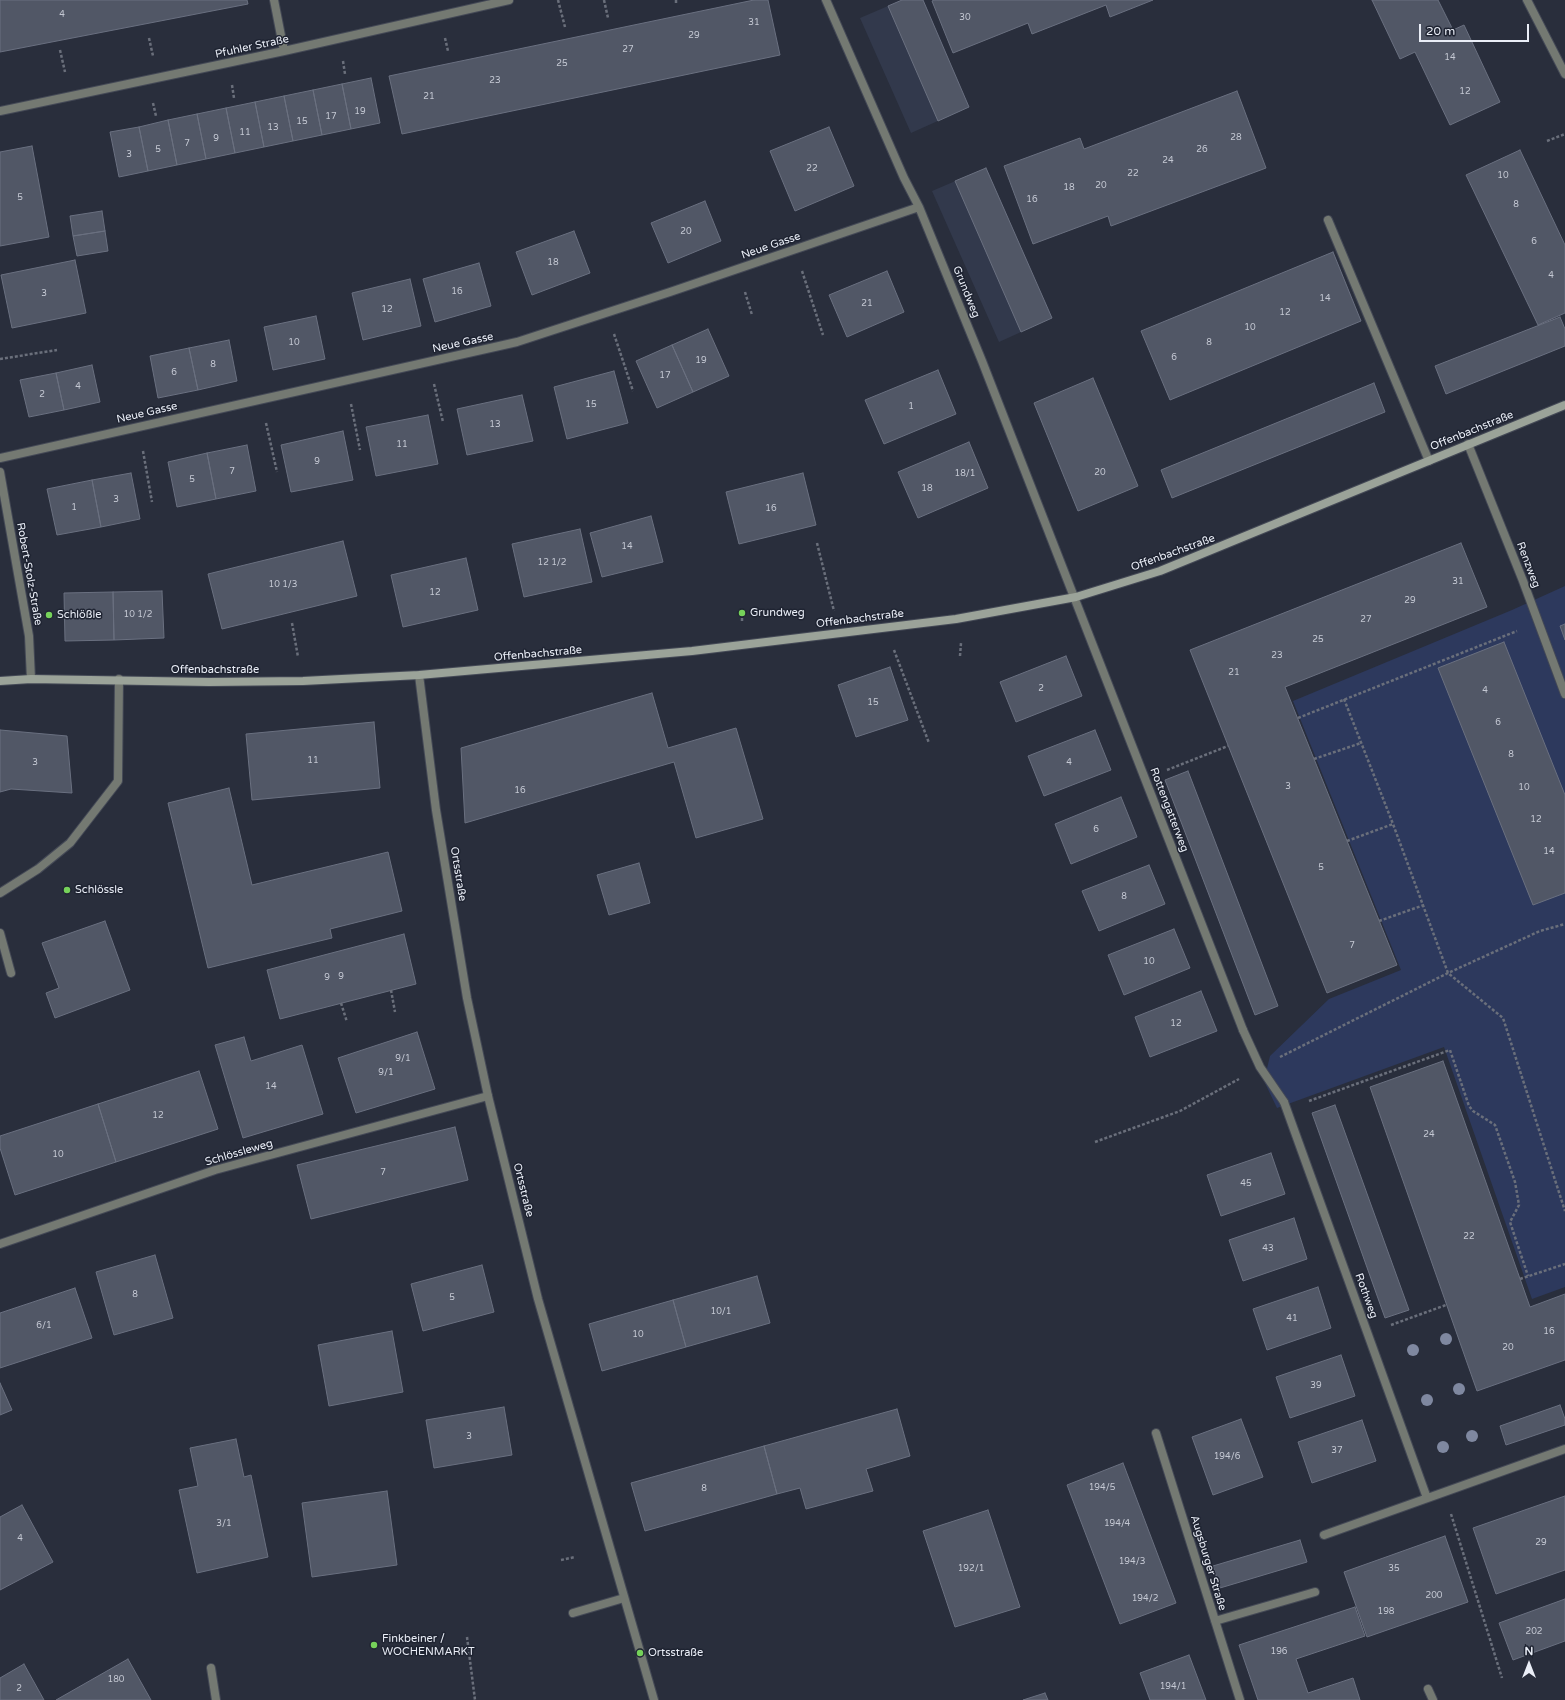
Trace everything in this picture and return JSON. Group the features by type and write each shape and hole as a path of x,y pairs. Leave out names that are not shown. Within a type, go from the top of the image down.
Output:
{"street":[{"path":"274,0 284,51"},
{"name":"Pfuhler Straße","path":"0,111 284,51 509,0"},
{"name":"Grundweg","path":"826,0 904,178 919,207 982,360 1076,597"},
{"path":"1527,0 1565,74"},
{"name":"Neue Gasse","path":"0,458 517,342 919,207"},
{"path":"1328,220 1429,461"},
{"name":"Offenbachstraße","path":"0,682 31,679 119,679 209,682 303,681 419,675 692,651 956,619 1076,597 1160,571 1565,405"},
{"name":"Renzweg","path":"1468,444 1523,581 1565,694"},
{"name":"Robert-Stolz-Straße","path":"0,472 29,636 31,679"},
{"name":"Rottengatterweg","path":"1076,597 1243,1030 1260,1067"},
{"name":"Ortsstraße","path":"419,675 436,810 467,998 488,1096 538,1299 654,1700"},
{"path":"0,893 38,869 70,842 118,781 119,679"},
{"path":"0,933 12,973"},
{"name":"Rothweg","path":"1260,1067 1285,1106 1427,1498"},
{"name":"Schlössleweg","path":"0,1244 215,1170 488,1096"},
{"name":"Augsburger Straße","path":"1156,1433 1240,1700"},
{"path":"1324,1535 1565,1449"},
{"path":"1215,1621 1315,1592"},
{"path":"573,1613 624,1598"},
{"path":"211,1668 216,1700"},
{"path":"1428,1689 1433,1700"}],"path":[{"path":"558,0 565,27"},
{"path":"604,0 608,18"},
{"path":"1547,141 1565,134"},
{"path":"795,249 823,336"},
{"path":"607,313 633,391"},
{"path":"0,359 58,350"},
{"path":"429,362 444,422"},
{"path":"346,380 360,450"},
{"path":"260,399 277,472"},
{"path":"139,426 152,502"},
{"path":"817,543 839,633"},
{"path":"742,613 742,622"},
{"path":"292,623 303,681"},
{"path":"886,628 929,743"},
{"path":"1298,718 1522,629"},
{"path":"960,656 961,643"},
{"path":"1344,699 1424,905 1448,973 1503,1018 1565,1211"},
{"path":"1314,759 1361,743"},
{"path":"1145,779 1228,746"},
{"path":"1347,841 1393,824"},
{"path":"1379,921 1424,905"},
{"path":"1095,1142 1180,1111 1260,1067 1448,973 1540,931 1565,924"},
{"path":"391,990 395,1012"},
{"path":"341,1003 347,1022"},
{"path":"1285,1106 1450,1050 1469,1106 1473,1111 1495,1125 1515,1182 1519,1205 1510,1222 1528,1276"},
{"path":"1520,1279 1565,1264"},
{"path":"1368,1333 1446,1305"},
{"path":"1444,1492 1502,1678"},
{"path":"561,1560 575,1557"},
{"path":"467,1637 475,1700"}],"shaded area":[{"path":"902,0 923,0 969,107 911,133 860,18"},
{"path":"986,168 1052,318 999,342 932,191"},
{"path":"1565,586 1565,1287 1532,1299 1444,1047 1277,1108 1264,1081 1270,1056 1329,999 1401,970 1293,701 1512,610"}],"building":[{"path":"0,0 247,0 248,4 0,52"},
{"path":"754,0 768,0 780,55 402,134 389,76"},
{"path":"902,0 923,0 969,107 938,121 888,6"},
{"path":"1153,0 1110,17 1106,5 1032,34 1028,23 953,53 932,1"},
{"path":"1372,0 1438,0 1453,30 1464,25 1500,102 1450,125 1415,52 1400,59"},
{"path":"371,78 380,123 351,129 342,84"},
{"path":"342,84 351,129 322,135 313,90"},
{"path":"313,90 322,135 293,141 284,96"},
{"path":"1237,91 1266,168 1111,226 1108,216 1033,244 1004,166 1080,138 1084,149"},
{"path":"284,96 293,141 264,147 255,102"},
{"path":"255,102 264,147 235,153 226,108"},
{"path":"226,108 235,153 206,159 197,114"},
{"path":"197,114 206,159 177,165 168,120"},
{"path":"168,120 177,165 148,171 139,127"},
{"path":"139,127 148,171 119,177 110,132"},
{"path":"829,127 854,186 795,211 770,151"},
{"path":"32,146 49,237 0,246 0,152"},
{"path":"1520,150 1565,245 1565,313 1538,325 1466,175"},
{"path":"986,168 1052,318 1021,332 955,181"},
{"path":"705,201 721,241 668,263 651,223"},
{"path":"102,211 105,231 73,236 70,216"},
{"path":"105,231 108,251 77,256 73,236"},
{"path":"574,231 590,273 532,295 516,252"},
{"path":"1333,252 1361,321 1170,400 1141,331"},
{"path":"75,260 86,313 12,328 1,275"},
{"path":"479,263 491,306 435,322 423,279"},
{"path":"887,271 904,312 847,337 829,295"},
{"path":"410,279 421,326 363,340 352,293"},
{"path":"316,316 325,359 273,370 264,327"},
{"path":"1560,317 1565,329 1565,346 1446,394 1435,366"},
{"path":"708,329 729,376 693,392 672,345"},
{"path":"229,340 237,381 198,390 189,348"},
{"path":"672,345 693,392 657,408 636,361"},
{"path":"189,348 198,390 158,398 150,356"},
{"path":"92,365 100,402 64,410 56,373"},
{"path":"938,370 956,414 884,444 865,400"},
{"path":"614,371 628,423 567,439 554,387"},
{"path":"56,373 64,410 29,417 20,380"},
{"path":"1093,378 1138,486 1078,511 1034,403"},
{"path":"1374,383 1385,412 1172,498 1161,470"},
{"path":"522,395 533,441 467,455 457,409"},
{"path":"428,415 438,464 376,476 366,427"},
{"path":"343,431 353,480 291,492 281,445"},
{"path":"969,442 988,488 918,518 898,472"},
{"path":"247,445 256,491 216,499 207,453"},
{"path":"207,453 216,499 177,507 168,462"},
{"path":"131,473 140,519 101,527 92,480"},
{"path":"803,473 816,525 739,544 726,492"},
{"path":"92,480 101,527 57,535 47,489"},
{"path":"651,516 663,562 602,577 590,533"},
{"path":"580,529 592,582 524,597 512,544"},
{"path":"343,541 357,596 222,629 208,574"},
{"path":"1461,543 1487,607 1285,687 1397,965 1327,993 1190,650"},
{"path":"466,558 478,610 403,627 391,575"},
{"path":"162,591 164,638 114,640 113,592"},
{"path":"113,592 114,640 65,641 64,593"},
{"path":"1565,624 1565,640 1560,626"},
{"path":"1504,642 1565,795 1565,893 1533,905 1438,668"},
{"path":"1066,656 1082,696 1016,722 1000,682"},
{"path":"890,667 908,720 856,737 838,685"},
{"path":"652,693 668,748 736,728 763,819 696,838 674,762 465,823 461,748"},
{"path":"374,722 380,788 252,800 246,734"},
{"path":"0,730 67,736 72,793 11,789 0,792"},
{"path":"1095,730 1111,770 1044,796 1028,756"},
{"path":"1188,771 1278,1006 1255,1015 1165,780"},
{"path":"229,788 252,885 388,852 402,911 330,929 332,938 208,968 168,803"},
{"path":"1121,797 1137,837 1071,864 1055,824"},
{"path":"639,863 650,903 609,915 597,875"},
{"path":"1149,865 1165,904 1099,931 1082,891"},
{"path":"105,921 130,990 55,1018 46,993 59,988 42,943"},
{"path":"1174,929 1190,968 1124,995 1108,955"},
{"path":"404,934 416,984 280,1019 267,970"},
{"path":"1201,991 1217,1031 1150,1057 1135,1017"},
{"path":"417,1032 435,1089 356,1113 338,1058"},
{"path":"244,1037 251,1061 302,1045 323,1114 243,1138 215,1045"},
{"path":"1443,1061 1530,1307 1565,1294 1565,1360 1477,1391 1370,1087"},
{"path":"199,1071 218,1129 116,1162 98,1104"},
{"path":"98,1104 116,1162 15,1195 0,1148 0,1136"},
{"path":"1335,1105 1409,1310 1385,1318 1312,1113"},
{"path":"455,1127 468,1180 311,1219 297,1165"},
{"path":"1271,1153 1285,1194 1221,1216 1207,1175"},
{"path":"1294,1218 1307,1259 1243,1281 1229,1240"},
{"path":"155,1255 173,1318 114,1335 96,1272"},
{"path":"482,1265 494,1312 423,1331 411,1284"},
{"path":"757,1276 770,1323 686,1347 673,1300"},
{"path":"1318,1287 1331,1328 1267,1350 1253,1309"},
{"path":"75,1288 92,1338 0,1368 0,1313"},
{"path":"673,1300 686,1347 602,1371 589,1324"},
{"path":"392,1331 403,1392 329,1406 318,1345"},
{"path":"1341,1355 1355,1396 1290,1418 1276,1377"},
{"path":"0,1383 12,1410 0,1415"},
{"path":"1560,1405 1565,1419 1565,1425 1506,1445 1500,1426"},
{"path":"504,1407 512,1455 434,1468 426,1420"},
{"path":"897,1409 910,1456 866,1469 873,1491 806,1509 800,1488 777,1494 764,1446"},
{"path":"1241,1419 1263,1477 1213,1495 1192,1437"},
{"path":"1362,1420 1376,1461 1312,1483 1298,1442"},
{"path":"236,1439 244,1477 251,1475 268,1557 197,1573 179,1490 198,1486 190,1448"},
{"path":"764,1446 777,1494 645,1531 631,1483"},
{"path":"1123,1463 1176,1603 1120,1624 1067,1485"},
{"path":"387,1491 397,1565 312,1577 302,1503"},
{"path":"1565,1496 1565,1570 1496,1594 1473,1528"},
{"path":"22,1505 53,1562 0,1590 0,1517"},
{"path":"988,1510 1020,1607 955,1627 923,1531"},
{"path":"1445,1536 1468,1602 1367,1637 1344,1572"},
{"path":"1300,1540 1307,1562 1220,1588 1213,1566"},
{"path":"1565,1599 1565,1641 1513,1660 1499,1623"},
{"path":"1355,1607 1365,1636 1296,1659 1308,1693 1353,1678 1360,1700 1258,1700 1239,1645"},
{"path":"1189,1655 1206,1700 1150,1700 1140,1673"},
{"path":"128,1659 151,1700 56,1700"},
{"path":"24,1664 44,1700 0,1700 0,1678"},
{"path":"1045,1693 1048,1700 1023,1700"}],"place":[{"name":"Grundweg","path":"742,613"},
{"name":"Schlößle","path":"49,615"},
{"name":"Schlössle","path":"67,890"},
{"name":"Finkbeiner / WOCHENMARKT","path":"374,1645"},
{"name":"Ortsstraße","path":"640,1653"}]}
